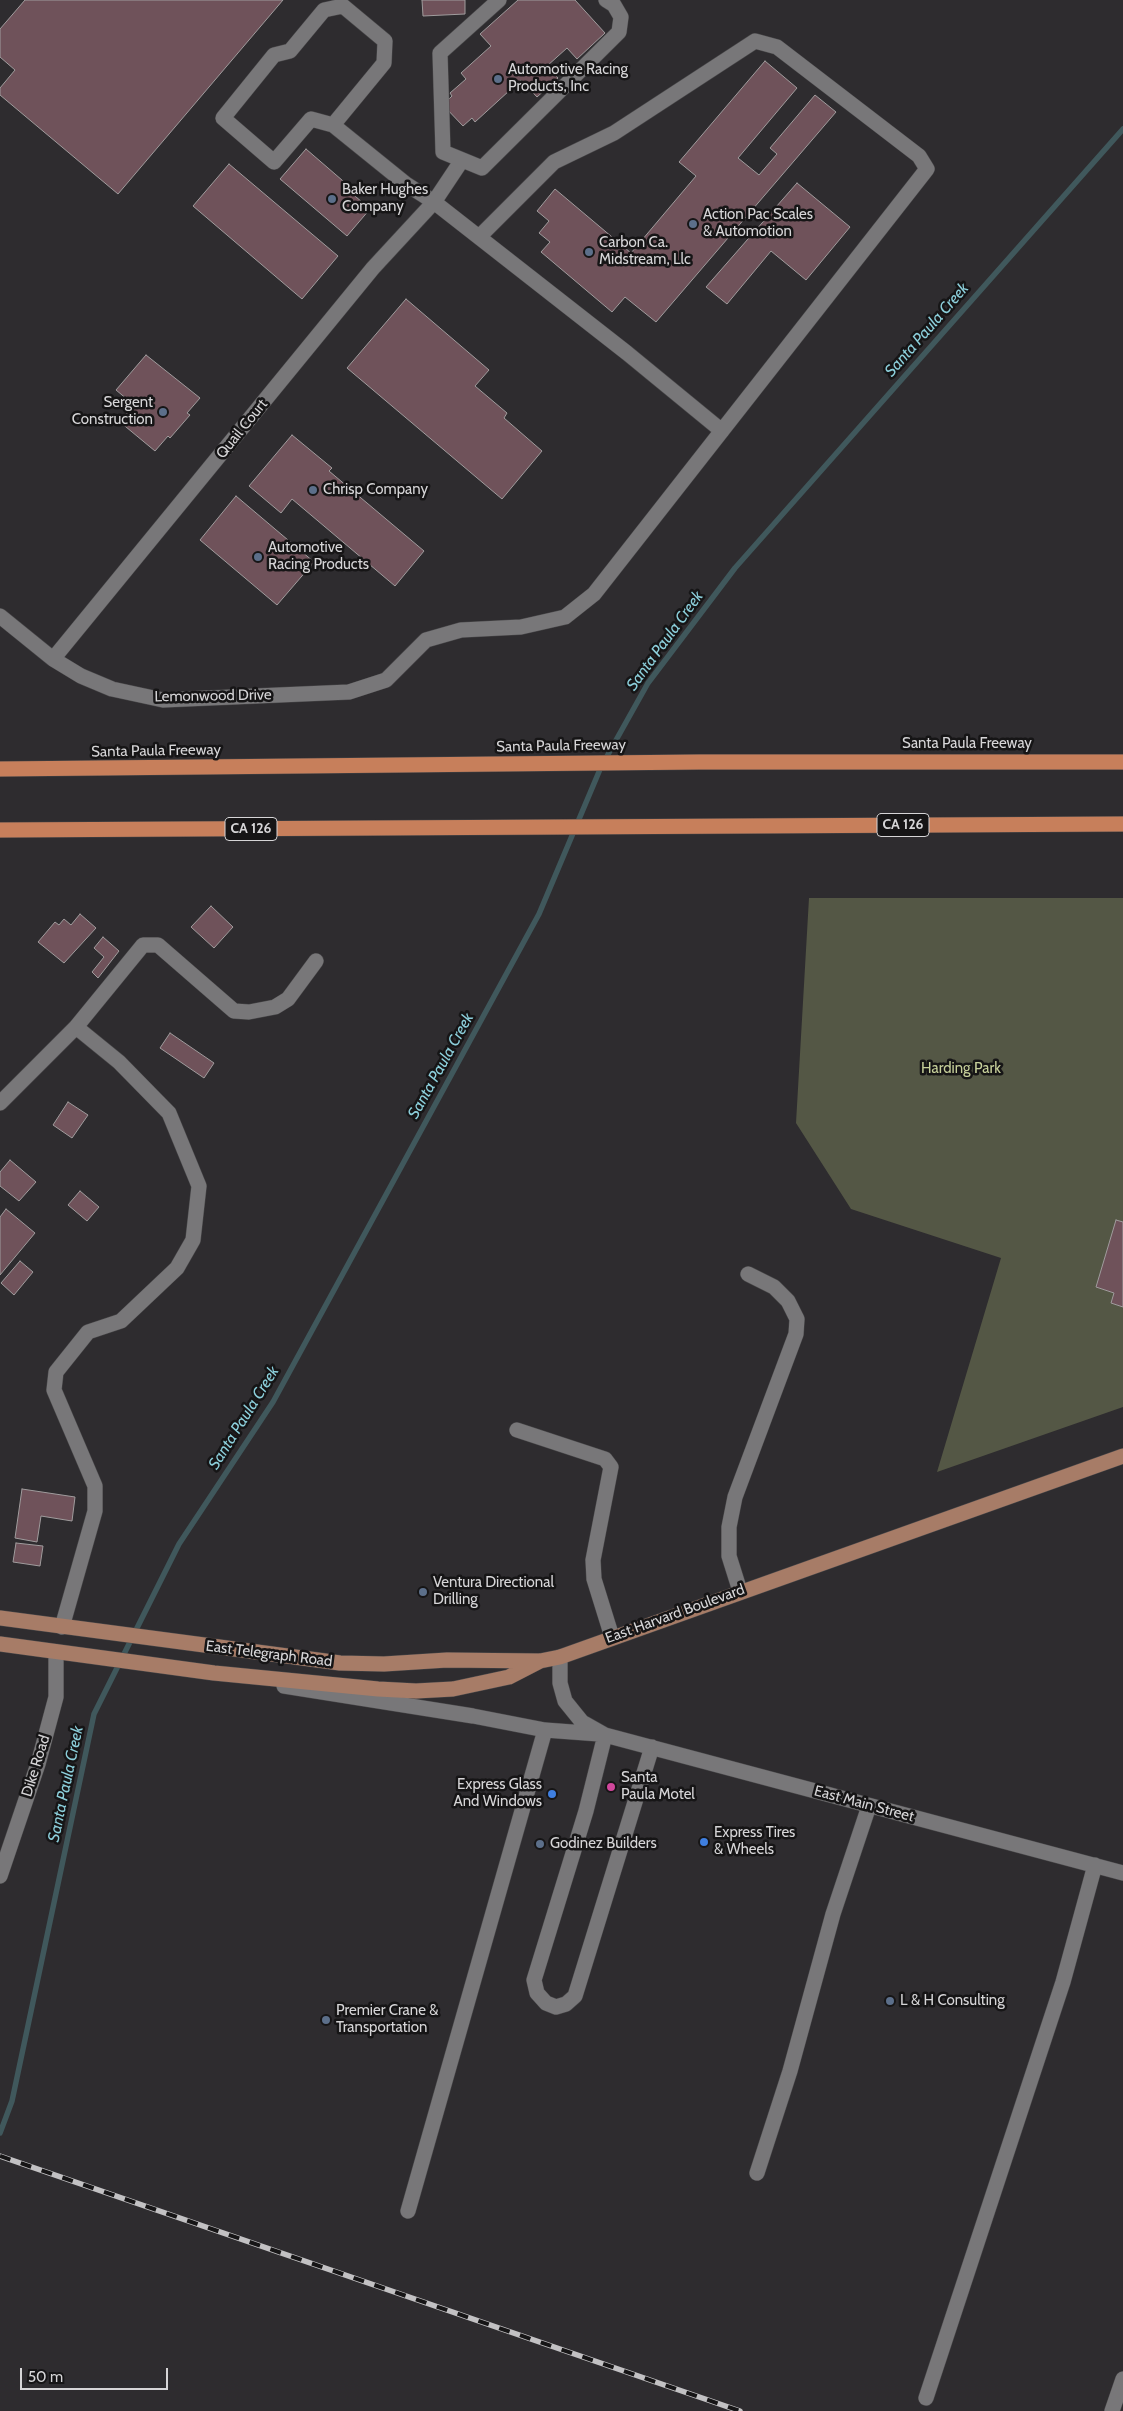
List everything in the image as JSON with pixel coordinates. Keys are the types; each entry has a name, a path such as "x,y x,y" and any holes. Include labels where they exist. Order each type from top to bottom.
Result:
{"highway":[{"name":"Santa Paula Freeway","path":"0,769 699,762 1123,762"},
{"name":"CA 126","path":"0,830 1123,824"}],"main road":[{"name":"East Harvard Boulevard","path":"214,1673 378,1690 425,1691 453,1689 509,1677 540,1661 560,1656 1123,1456"},
{"name":"East Telegraph Road","path":"0,1618 340,1663 384,1664 447,1660 540,1661"},
{"name":"East Telegraph Road","path":"0,1644 214,1673"}],"street":[{"path":"499,0 440,53 443,152 482,168 620,32 621,17 614,5 606,0"},
{"path":"333,125 384,63 385,41 344,6 324,10 290,51 274,56 223,118 274,162 311,119 333,125 406,184 434,202 627,353 722,431 927,169 919,156 777,47 755,41 614,132 554,162 479,237"},
{"name":"Quail Court","path":"53,659 373,268 434,202 462,160"},
{"name":"Lemonwood Drive","path":"0,616 53,659 81,676 112,689 163,700 349,692 386,680 426,640 461,630 522,627 565,616 594,594 722,431"},
{"path":"0,1102 76,1027 143,946 158,945 176,958 234,1011 249,1012 275,1007 288,999 316,961"},
{"path":"62,1627 95,1511 96,1486 54,1390 56,1372 88,1332 121,1321 177,1268 193,1240 199,1186 169,1113 119,1062 76,1027"},
{"path":"740,1591 729,1556 729,1527 735,1497 796,1334 797,1319 788,1301 774,1288 748,1274"},
{"path":"517,1430 606,1459 611,1467 593,1560 594,1579 612,1637"},
{"name":"Dike Road","path":"0,1876 38,1764 56,1697 56,1652"},
{"name":"East Main Street","path":"560,1656 560,1683 565,1701 582,1722 605,1735"},
{"name":"East Telegraph Road","path":"214,1673 378,1703 473,1716"},
{"name":"East Main Street","path":"473,1716 545,1730 605,1735 1123,1872"},
{"path":"408,2211 545,1730"},
{"path":"605,1735 586,1811 534,1980 537,1994 546,2003 556,2007 566,2004 576,1996 652,1747"},
{"path":"757,2173 790,2071 832,1914 869,1806"},
{"path":"926,2398 1063,1982 1095,1865"},
{"path":"1112,2411 1123,2379"}],"green space":[{"name":"Harding Park","path":"809,898 1123,898 1123,1407 937,1472 1001,1258 851,1209 796,1123"}],"building":[{"path":"25,0 283,0 118,194 0,95 0,88 15,70 0,57 0,29"},
{"path":"422,0 465,0 465,14 423,16"},
{"path":"518,0 575,0 605,33 577,59 567,48 547,66 558,78 537,97 521,80 475,122 472,118 463,126 443,105 452,96 450,93 466,79 461,73 491,46 480,34"},
{"path":"765,61 797,88 738,158 759,175 777,154 770,148 815,95 836,112 656,322 625,297 612,312 541,252 550,242 539,233 549,221 537,211 555,189 631,253 696,176 679,162"},
{"path":"306,149 357,193 355,196 370,209 347,236 280,179"},
{"path":"229,164 338,256 302,299 193,206"},
{"path":"797,183 850,227 806,280 771,251 727,304 706,287"},
{"path":"406,299 489,370 475,386 507,413 504,418 542,451 502,499 347,368"},
{"path":"146,355 200,398 187,413 190,415 170,438 168,436 155,451 120,422 134,405 116,390"},
{"path":"292,435 332,468 329,471 424,551 395,586 292,499 281,513 249,486"},
{"path":"236,496 314,562 277,605 200,540"},
{"path":"211,906 233,927 214,948 191,927"},
{"path":"80,914 96,928 64,963 38,942 55,922 59,925 64,919 71,925"},
{"path":"103,937 119,951 98,978 92,972 104,957 94,948"},
{"path":"170,1033 214,1063 204,1078 160,1048"},
{"path":"68,1102 88,1115 72,1138 53,1125"},
{"path":"10,1160 36,1182 19,1201 0,1186 0,1172"},
{"path":"80,1191 99,1207 87,1221 68,1205"},
{"path":"6,1209 35,1233 0,1275 0,1217"},
{"path":"1116,1220 1123,1222 1123,1307 1111,1303 1114,1293 1096,1287"},
{"path":"20,1261 33,1272 14,1295 1,1283"},
{"path":"22,1489 75,1497 72,1521 41,1516 37,1542 15,1538"},
{"path":"16,1543 43,1546 40,1566 13,1562"}],"waterway":[{"name":"Santa Paula Creek","path":"0,2133 12,2101 94,1714 179,1544 273,1402 539,914 601,767 648,683 735,568 1123,129"}],"railway":[{"path":"0,2156 740,2411"}],"place":[{"name":"Automotive Racing Products, Inc","path":"498,79"},
{"name":"Baker Hughes Company","path":"332,199"},
{"name":"Action Pac Scales & Automotion","path":"693,224"},
{"name":"Carbon Ca. Midstream, Llc","path":"589,252"},
{"name":"Sergent Construction","path":"163,412"},
{"name":"Chrisp Company","path":"313,490"},
{"name":"Automotive Racing Products","path":"258,557"},
{"name":"Ventura Directional Drilling","path":"423,1592"},
{"name":"Santa Paula Motel","path":"611,1787"},
{"name":"Express Glass And Windows","path":"552,1794"},
{"name":"Express Tires & Wheels","path":"704,1842"},
{"name":"Godinez Builders","path":"540,1844"},
{"name":"L & H Consulting","path":"890,2001"},
{"name":"Premier Crane & Transportation","path":"326,2020"}]}
